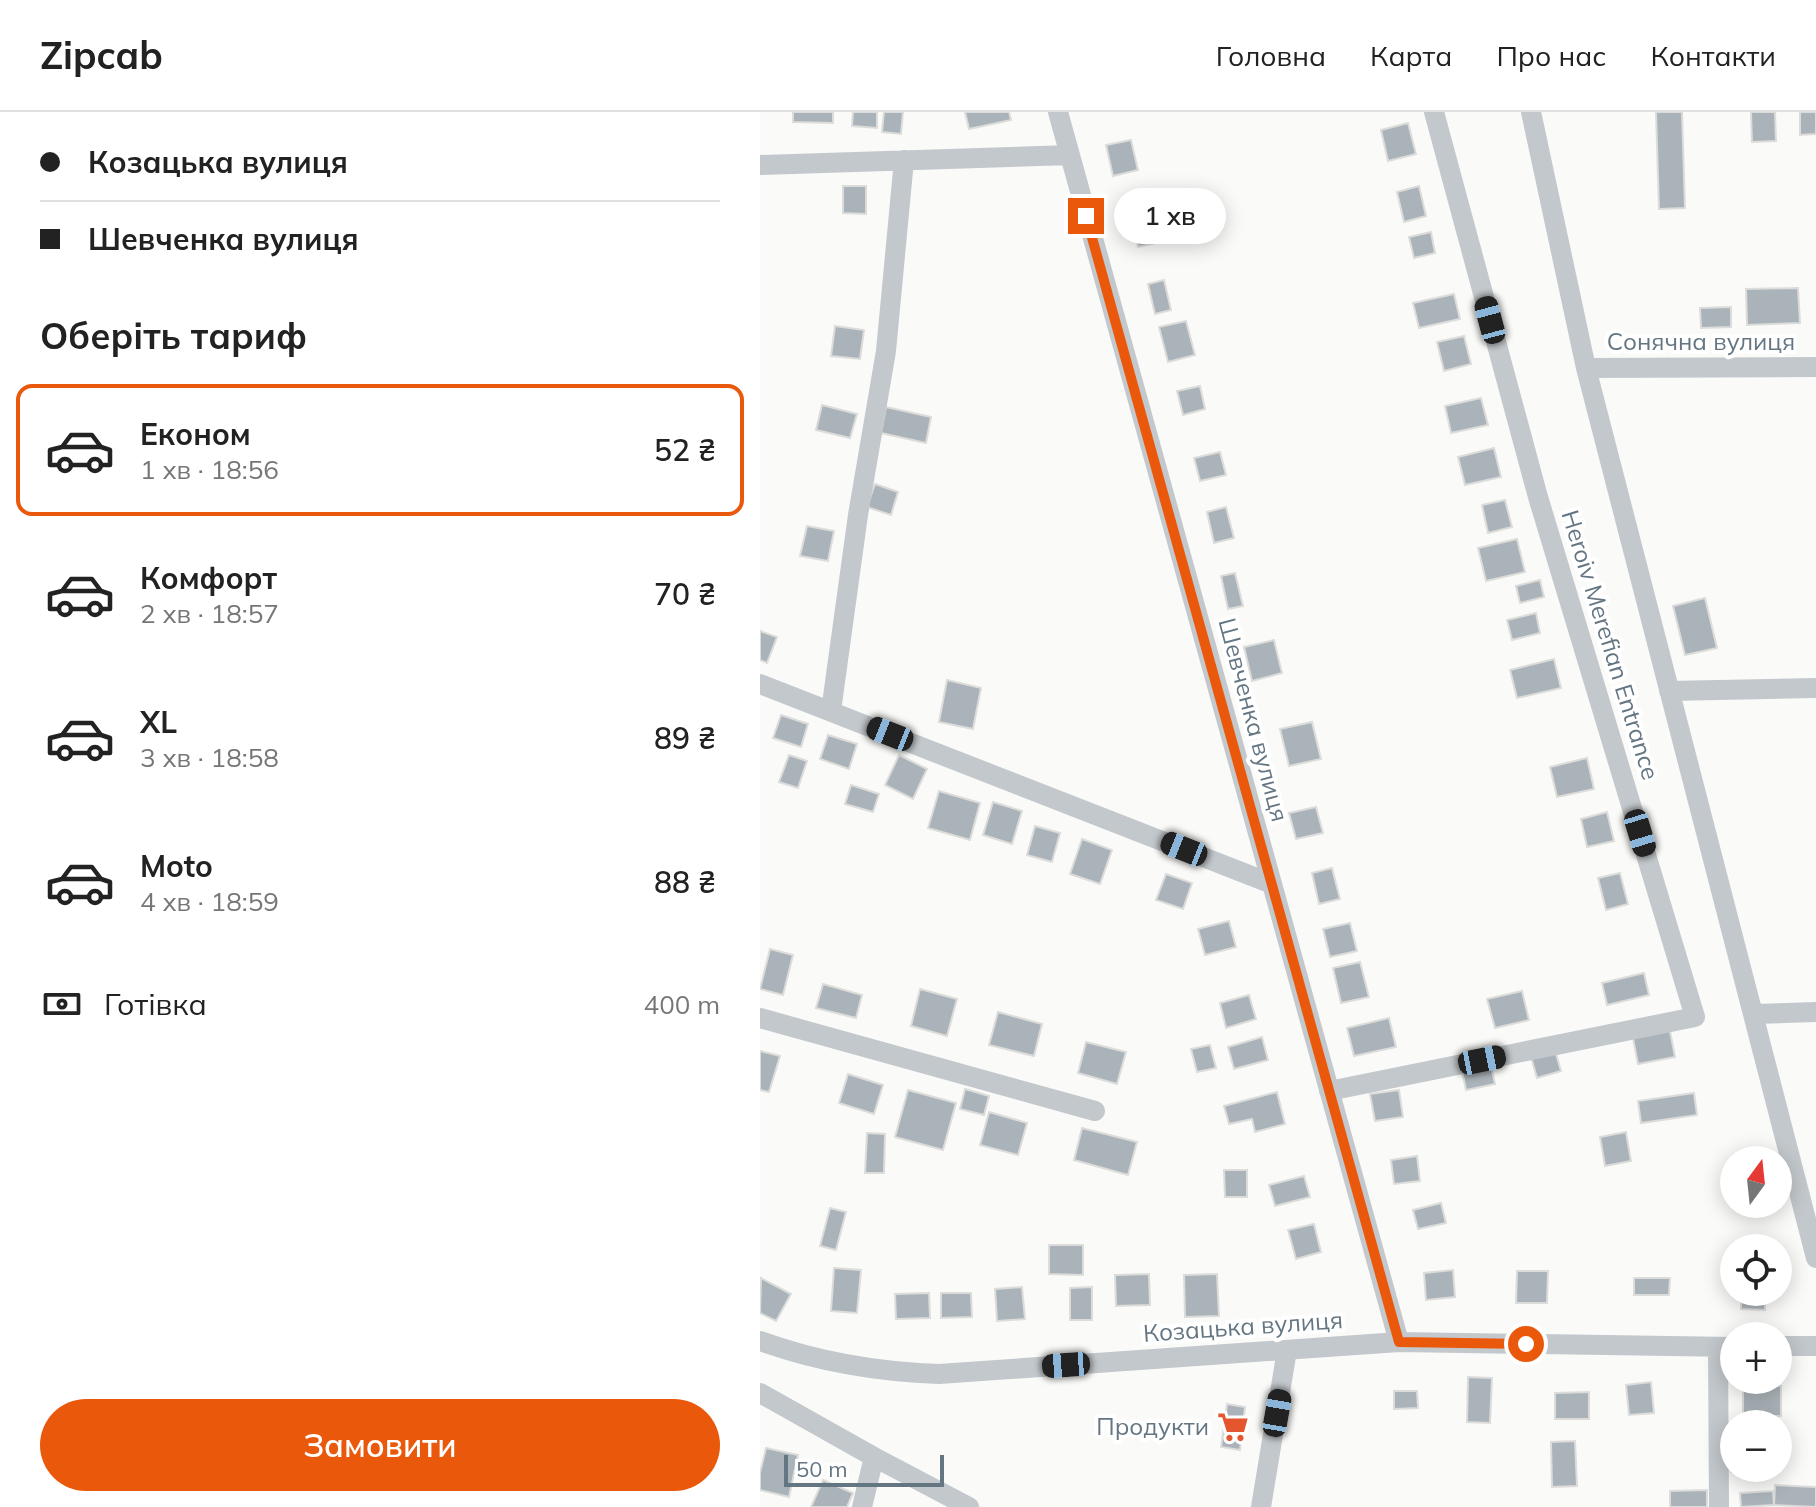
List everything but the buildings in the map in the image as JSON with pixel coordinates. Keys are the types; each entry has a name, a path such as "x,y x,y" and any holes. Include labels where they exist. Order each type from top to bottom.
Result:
{"street":[{"name":"Шевченка вулиця","path":"1058,112 1399,1342"},
{"name":"Heroiv Merefian Entrance","path":"1329,1091 1695,1017 1538,497 1434,112"},
{"path":"1531,112 1586,368 1816,1258"},
{"path":"760,165 1070,155"},
{"path":"831,711 858,515 886,351 904,160"},
{"name":"Сонячна вулиця","path":"1586,368 1816,367"},
{"path":"760,684 1272,884"},
{"path":"1669,691 1816,688"},
{"path":"1753,1014 1816,1012"},
{"path":"760,1018 1095,1111"},
{"name":"Козацька вулиця","path":"760,1341 838,1363 884,1372 939,1374 1399,1342 1720,1347"},
{"path":"1792,1346 1816,1346"},
{"path":"1261,1507 1287,1350"},
{"path":"760,1393 969,1507"},
{"path":"1719,1507 1724,1394"},
{"path":"862,1507 874,1457"}],"place":[{"name":"Продукти","path":"1233,1427"}],"route":[{"path":"1086,216 1399,1342 1526,1344"}]}
